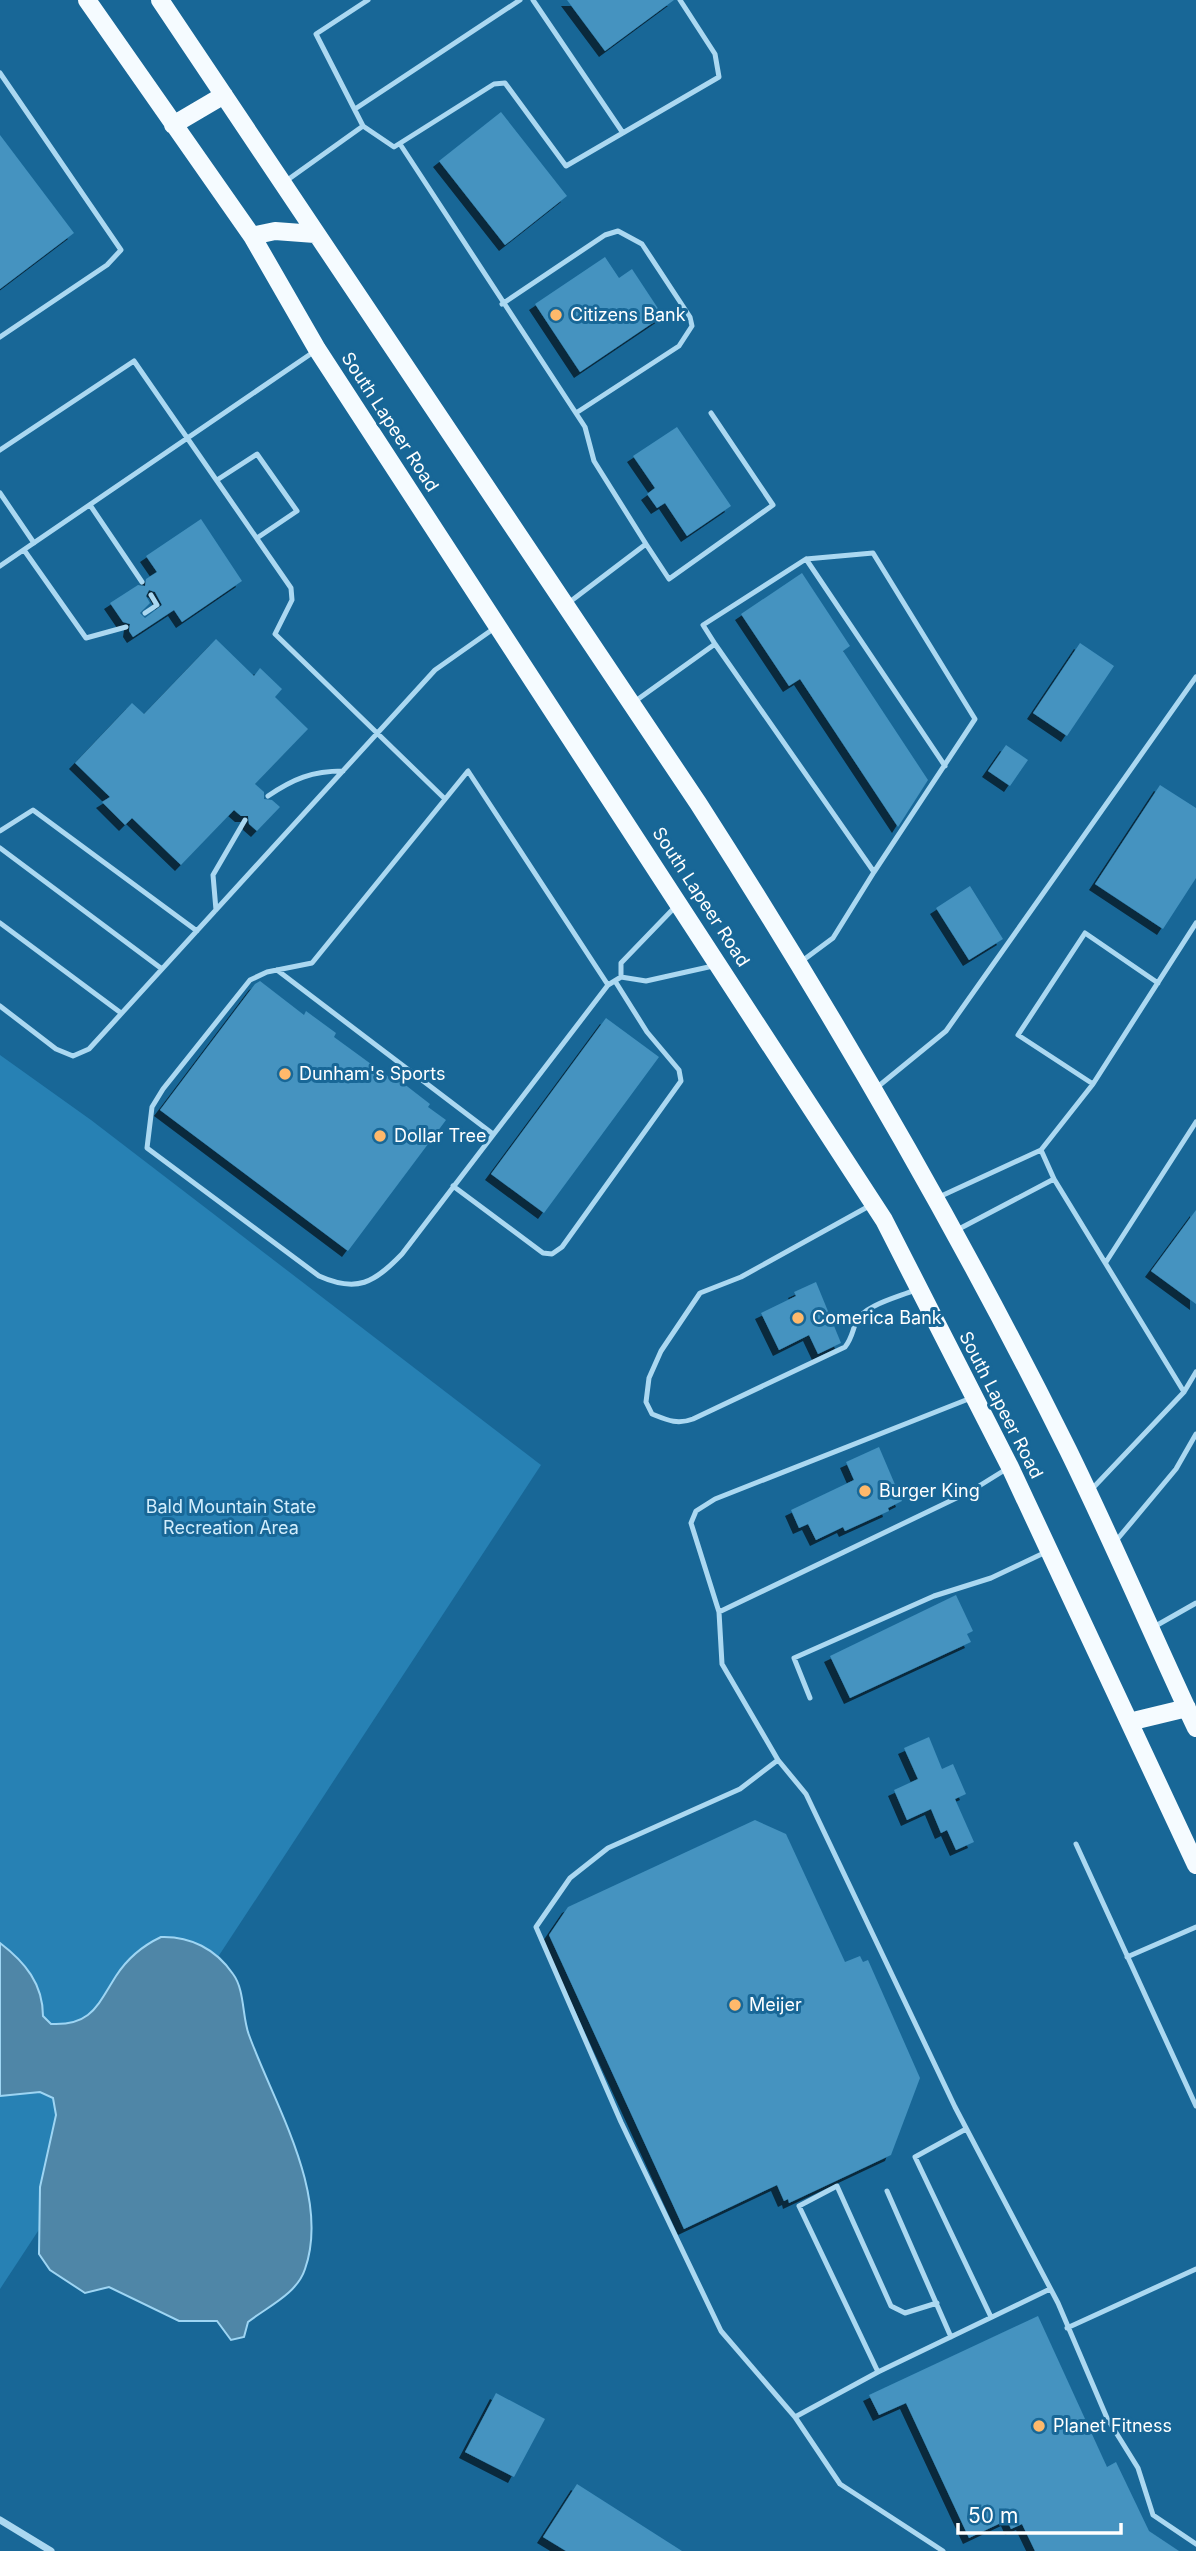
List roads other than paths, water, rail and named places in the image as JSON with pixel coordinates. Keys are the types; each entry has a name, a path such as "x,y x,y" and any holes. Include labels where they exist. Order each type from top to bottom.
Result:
{"main road":[{"name":"South Lapeer Road","path":"87,0 252,236 317,349 873,1204 1010,1467 1196,1865"},
{"path":"160,0 698,803 799,963 953,1232 1088,1493 1153,1628 1196,1728"},
{"path":"173,125 224,95"},
{"path":"252,236 275,231 315,234"},
{"path":"1129,1722 1187,1708"}],"street":[{"path":"0,2520 51,2551"}],"lane":[{"path":"368,0 316,34 363,126 394,147 494,84 505,83 566,166 719,77 715,54 680,0"},
{"path":"355,109 520,0"},
{"path":"533,0 624,133"},
{"path":"0,73 121,250 107,265 0,337"},
{"path":"284,183 363,126"},
{"path":"400,144 502,304 585,427 594,461 669,579 773,505 711,413"},
{"path":"502,304 605,235 618,232 632,237 649,255 690,317 692,326 679,346 576,413"},
{"path":"0,566 317,349"},
{"path":"0,450 134,360 291,587 292,600 275,634 445,799"},
{"path":"217,480 257,454 297,511 257,538"},
{"path":"0,493 34,543"},
{"path":"90,505 142,582"},
{"path":"564,606 646,544"},
{"path":"24,550 86,638 126,627"},
{"path":"799,963 833,938 975,719 873,553 806,559 703,625 874,872"},
{"path":"806,559 945,766"},
{"path":"145,613 158,604 150,595"},
{"path":"0,1006 56,1049 73,1056 89,1049 435,670 499,626"},
{"path":"631,704 715,644"},
{"path":"873,1091 946,1031 1196,677"},
{"path":"268,796 295,778 318,771 343,771"},
{"path":"608,985 468,771 312,963 277,970 250,980 163,1089 152,1107 146,1148 319,1276 340,1285 366,1284 386,1271 608,985 618,979 646,981 720,965"},
{"path":"0,831 33,810 197,931"},
{"path":"216,910 213,876 245,820"},
{"path":"0,848 162,969"},
{"path":"453,1186 543,1253 552,1254 562,1247 681,1081 679,1070 647,1032 618,979 621,963 679,902"},
{"path":"0,923 121,1013"},
{"path":"934,1199 1041,1150 1093,1084 1196,923"},
{"path":"1093,1084 1018,1035 1085,933 1158,983"},
{"path":"277,970 493,1135"},
{"path":"1106,1262 1196,1122"},
{"path":"1041,1150 1054,1179 1184,1392"},
{"path":"953,1232 1054,1179"},
{"path":"873,1204 741,1277 700,1293 661,1351 649,1378 646,1402 652,1414 682,1423 816,1362 845,1347 852,1339 856,1322 865,1312 919,1289"},
{"path":"1088,1493 1184,1392 1196,1372"},
{"path":"974,1397 715,1499 696,1511 691,1523 719,1612 722,1664 778,1760 806,1794 966,2129 1050,2289 1107,2418 1138,2468 1153,2515 1196,2544"},
{"path":"1113,1545 1176,1469 1196,1434"},
{"path":"719,1612 971,1490 1010,1467"},
{"path":"810,1698 794,1658 934,1596 991,1578 1049,1551"},
{"path":"1153,1628 1196,1603"},
{"path":"778,1760 740,1789 608,1848 570,1878 536,1927 621,2122 721,2331 795,2417 841,2484 943,2551"},
{"path":"1076,1844 1196,2106"},
{"path":"1127,1957 1196,1927"},
{"path":"966,2129 915,2157 992,2317"},
{"path":"878,2372 799,2206 837,2186 891,2306 905,2313 937,2303"},
{"path":"887,2191 951,2337"},
{"path":"1066,2328 1196,2269"},
{"path":"795,2417 878,2372 1050,2289"}],"place":[{"name":"Citizens Bank","path":"556,315"},
{"name":"Dunham's Sports","path":"285,1074"},
{"name":"Dollar Tree","path":"380,1136"},
{"name":"Comerica Bank","path":"798,1318"},
{"name":"Burger King","path":"865,1491"},
{"name":"Meijer","path":"735,2005"},
{"name":"Planet Fitness","path":"1039,2426"}],"park label":[{"name":"Bald Mountain State Recreation Area","path":"231,1517"}]}
